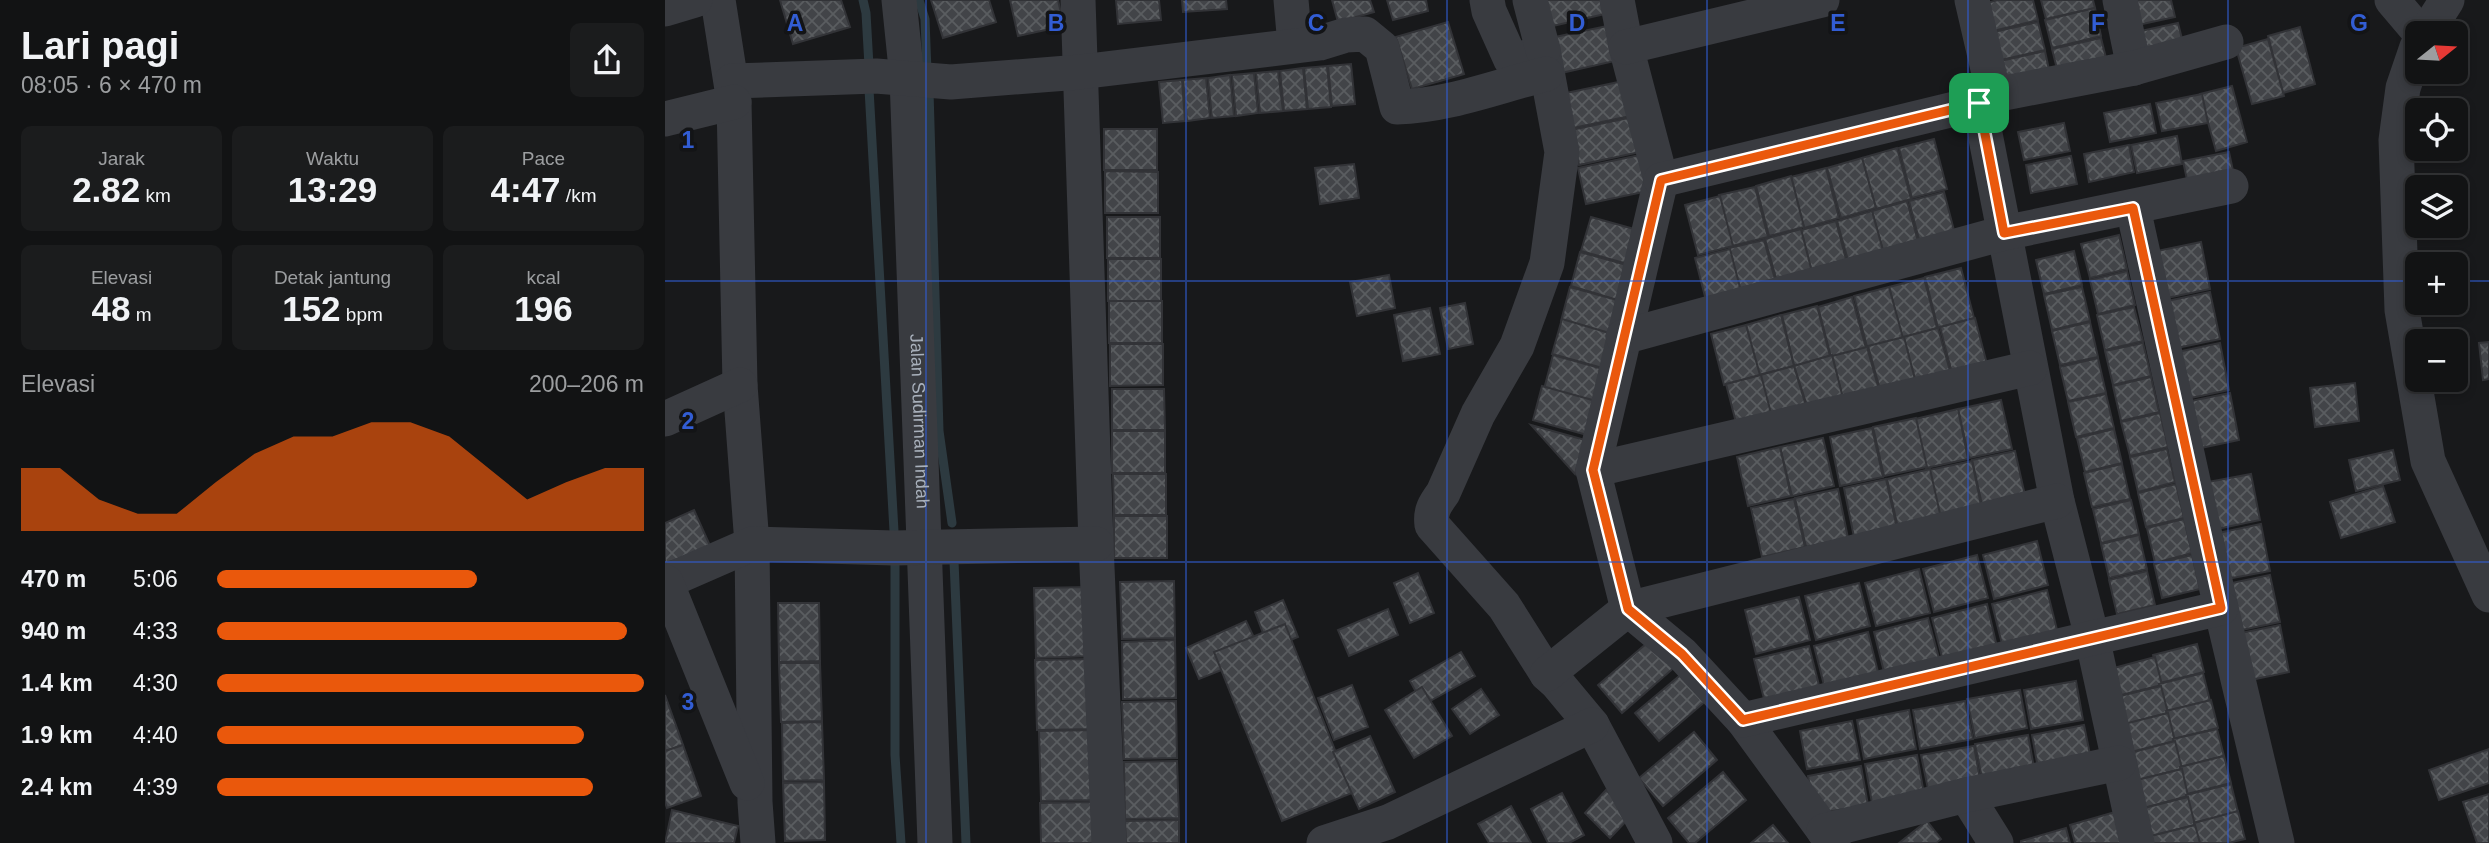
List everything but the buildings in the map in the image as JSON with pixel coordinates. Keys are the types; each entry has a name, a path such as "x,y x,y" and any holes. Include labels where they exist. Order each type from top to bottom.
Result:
{"street":[{"path":"665,9 695,0"},
{"path":"718,0 733,92 740,385 751,544 758,843"},
{"name":"Jalan Sudirman Indah","path":"899,0 907,78 935,843"},
{"path":"1078,0 1109,843"},
{"path":"1291,0 1295,46"},
{"path":"1487,0 1489,11 1511,60 1545,62"},
{"path":"1530,0 1562,152 1547,263 1517,346 1478,414 1443,494 1435,504 1431,514 1432,524 1504,606 1547,674 1592,725 1655,843"},
{"path":"1617,0 1626,47 1661,180 1593,470 1628,609 1682,654 1743,720 1828,837 1966,796 2119,763"},
{"path":"1626,47 1822,0"},
{"path":"1972,0 2004,233 2030,368 2057,501 2092,637 2137,843"},
{"path":"2120,0 2134,68"},
{"path":"2392,0 2410,21"},
{"path":"2434,21 2447,0"},
{"path":"665,119 733,92 876,76 951,82 1080,72 1320,44 1346,35 1365,34 1382,48 1397,107 1446,100 1545,62"},
{"path":"1661,180 1987,99 2134,68 2226,42"},
{"path":"2405,82 2396,139 2402,310 2428,461 2489,595"},
{"path":"1623,337 2004,233 2231,186"},
{"path":"2133,208 2221,608 2277,843"},
{"path":"1593,470 2030,368"},
{"path":"665,419 740,385"},
{"path":"1547,674 1628,609 2057,501"},
{"path":"755,802 666,582 751,544 894,548 1096,544"},
{"path":"1743,720 2221,608"},
{"path":"1324,843 1393,833 1592,725"},
{"path":"1966,796 1996,843"}],"waterway":[{"path":"863,0 869,66"},
{"path":"919,0 925,19 927,72"},
{"path":"869,89 894,531"},
{"path":"929,91 939,431 952,523"},
{"path":"895,558 895,755 901,843"},
{"path":"954,561 966,843"}],"route":[{"path":"1979,103 2004,233 2133,208 2221,608 1743,720 1682,654 1628,609 1593,470 1661,180 1979,103"}]}
